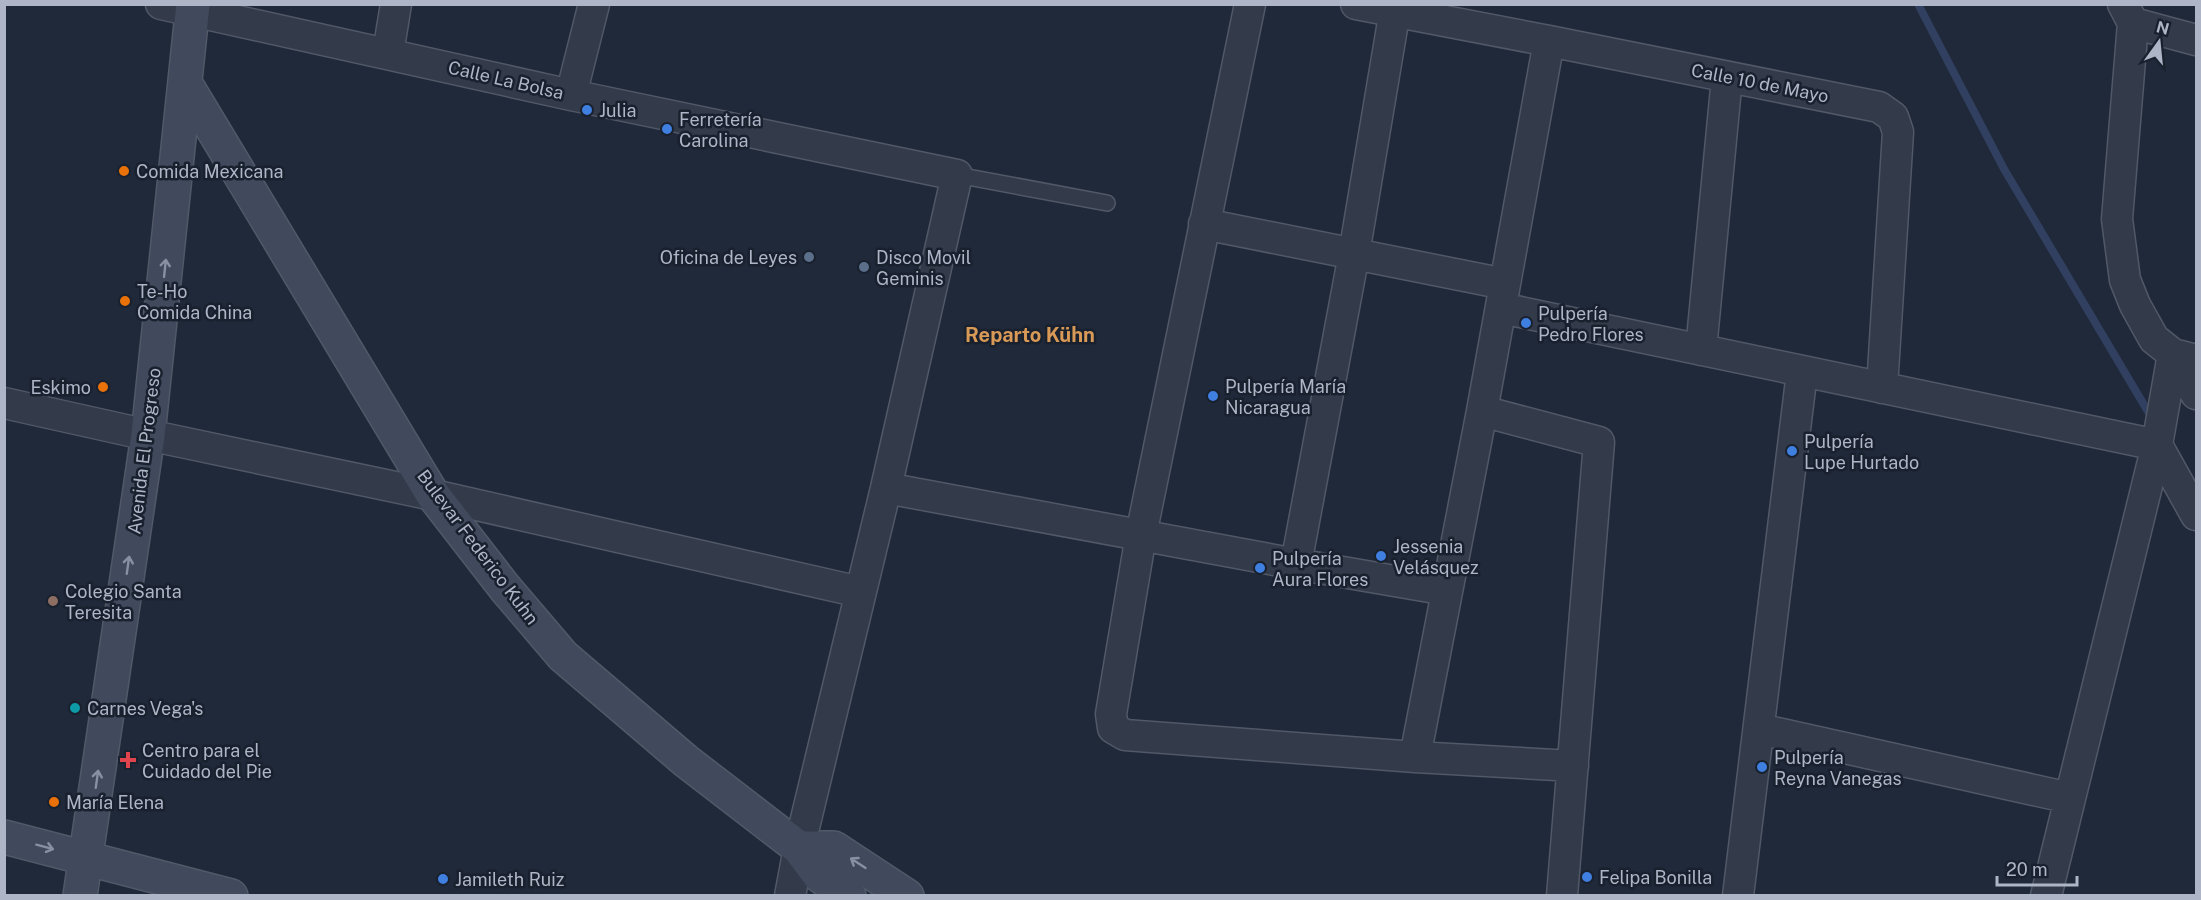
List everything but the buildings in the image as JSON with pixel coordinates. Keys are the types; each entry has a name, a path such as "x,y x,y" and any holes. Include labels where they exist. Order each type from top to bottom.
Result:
{"street":[{"path":"388,53 396,4"},
{"path":"571,95 594,4"},
{"path":"1250,4 1141,535 1111,714 1113,728 1125,735 1415,757 1573,766"},
{"name":"Calle 10 de Mayo","path":"1356,4 1395,8 1879,107 1893,117 1898,132 1882,388"},
{"name":"Calle La Bolsa","path":"176,6 571,95 957,175"},
{"name":"Avenida El Progreso","path":"80,896 148,435 185,83 176,6"},
{"path":"1296,564 1354,254 1395,8"},
{"path":"2196,40 2128,14 2117,219 2126,280 2135,305 2154,339 2185,357 2196,394"},
{"path":"1415,757 1482,411 1549,40"},
{"path":"1701,350 1727,77"},
{"name":"Bulevar Federico Kuhn","path":"185,83 433,495 505,588 564,656 686,760 799,848 820,876 849,896"},
{"path":"790,896 799,848 886,488 957,175"},
{"path":"1204,225 1354,254 1701,350 1882,388 2158,441"},
{"path":"2046,896 2158,441 2168,385 2185,357"},
{"path":"1738,896 1802,372"},
{"path":"4,403 433,495 860,591"},
{"path":"1482,411 1599,442 1562,896"},
{"path":"2158,441 2196,515"},
{"path":"886,488 1447,590"},
{"path":"1759,729 2070,798"},
{"path":"4,837 86,858 148,880 231,896"},
{"path":"799,848 834,848 907,896"}],"lane":[{"path":"957,175 1107,203"}],"waterway":[{"path":"1918,4 2004,169 2153,420"}],"place":[{"name":"Julia","path":"587,110"},
{"name":"Ferretería Carolina","path":"667,129"},
{"name":"Comida Mexicana","path":"124,171"},
{"name":"Oficina de Leyes","path":"809,257"},
{"name":"Disco Movil Geminis","path":"864,267"},
{"name":"Te-Ho Comida China","path":"125,301"},
{"name":"Pulpería Pedro Flores","path":"1526,323"},
{"name":"Eskimo","path":"103,387"},
{"name":"Pulpería María Nicaragua","path":"1213,396"},
{"name":"Pulpería Lupe Hurtado","path":"1792,451"},
{"name":"Jessenia Velásquez","path":"1381,556"},
{"name":"Pulpería Aura Flores","path":"1260,568"},
{"name":"Colegio Santa Teresita","path":"53,601"},
{"name":"Carnes Vega's","path":"75,708"},
{"name":"Centro para el Cuidado del Pie","path":"128,760"},
{"name":"Pulpería Reyna Vanegas","path":"1762,767"},
{"name":"María Elena","path":"54,802"},
{"name":"Felipa Bonilla","path":"1587,877"},
{"name":"Jamileth Ruiz","path":"443,879"}],"district":[{"name":"Reparto Kühn","path":"1030,335"}]}
